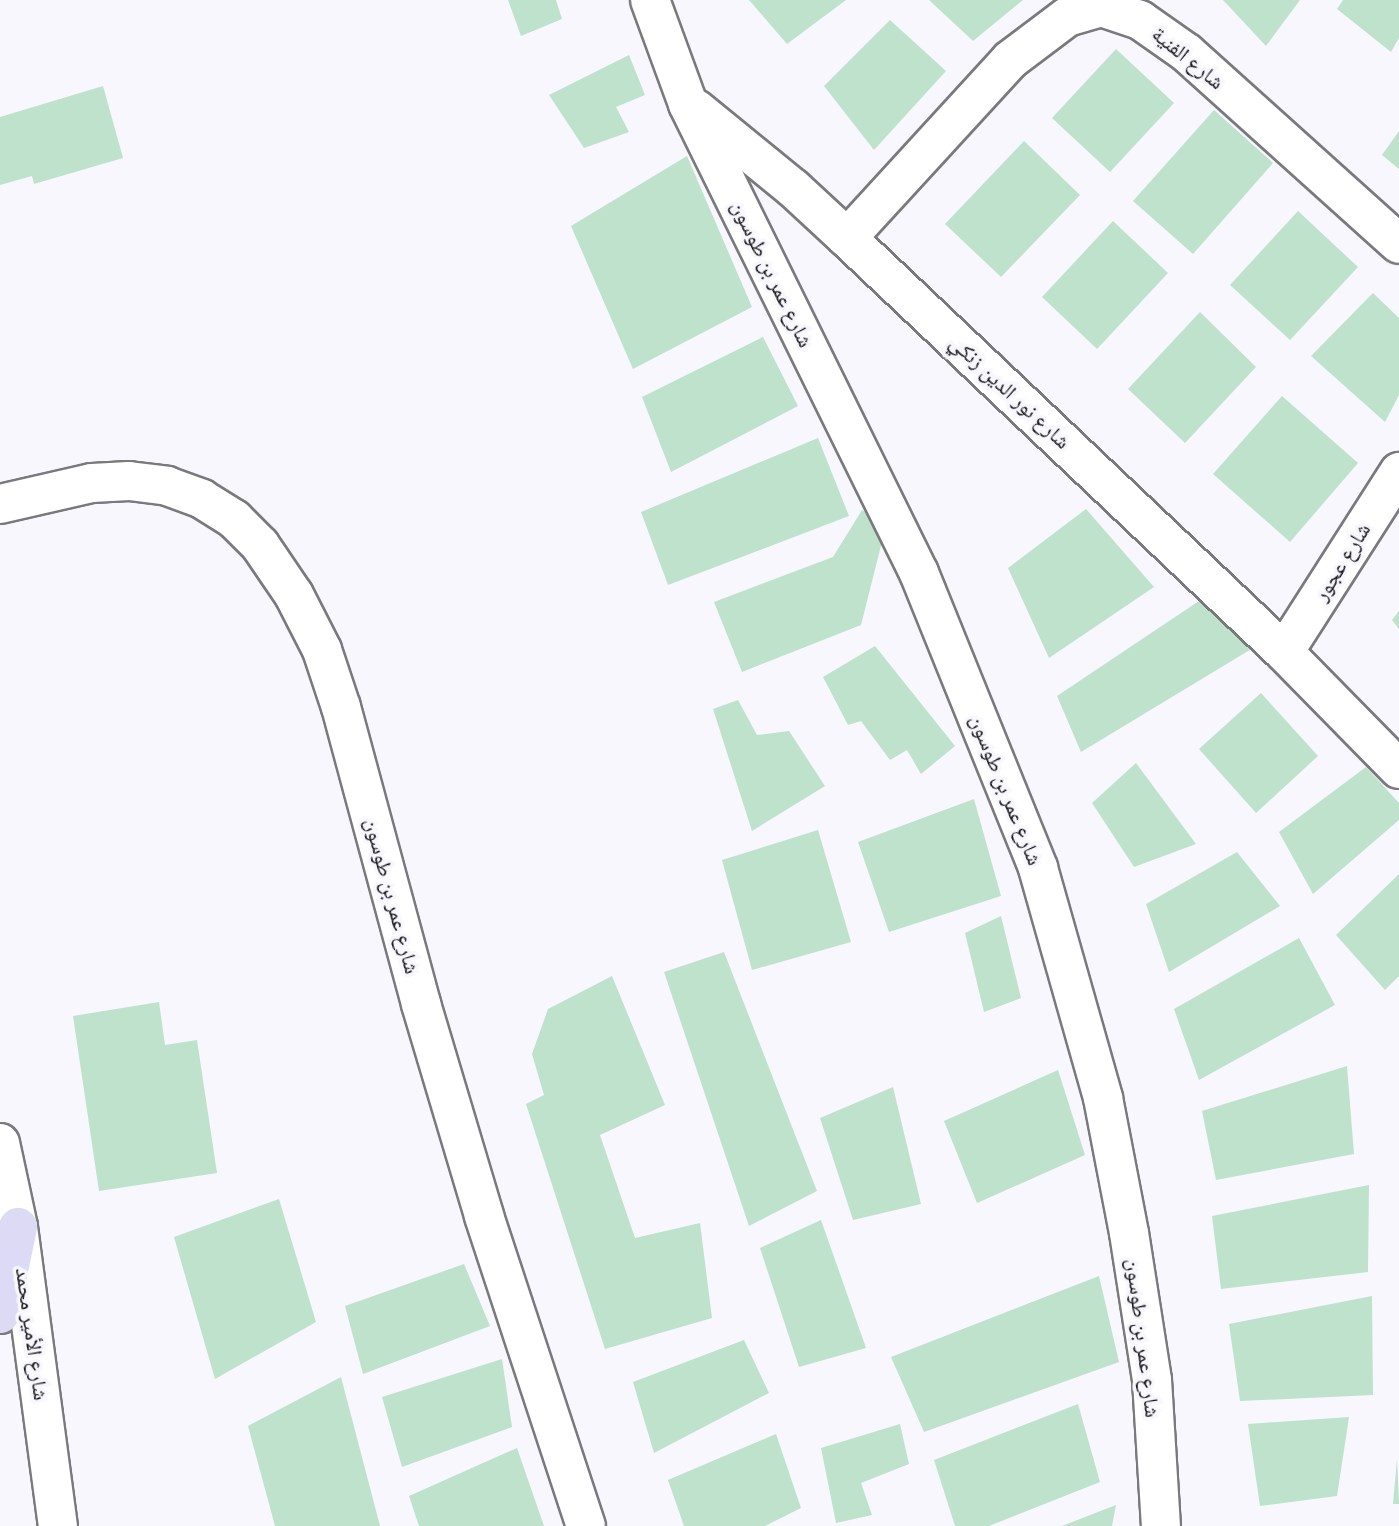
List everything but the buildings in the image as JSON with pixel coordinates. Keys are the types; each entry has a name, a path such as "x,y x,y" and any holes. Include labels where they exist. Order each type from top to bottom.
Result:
{"main road":[{"path":"0,1314 18,1227"}],"street":[{"path":"650,0 688,104"},
{"name":"شارع الفنية","path":"847,238 1010,60 1067,17 1101,7 1140,20 1187,53 1399,244"},
{"name":"شارع نور الدين زنكي","path":"688,104 793,188 847,238 1284,652 1399,769"},
{"name":"شارع عمر بن طوسون","path":"688,104 919,573 1038,868 1103,1098 1129,1233 1152,1380 1161,1526"},
{"name":"شارع عجور","path":"1284,652 1399,472"},
{"name":"شارع عمر بن طوسون","path":"0,504 92,483 130,481 167,486 202,499 234,519 260,545 294,595 322,650 341,707 421,1004 484,1216 586,1526"},
{"name":"شارع الأمير محمد","path":"0,1143 18,1227 58,1526"}]}
